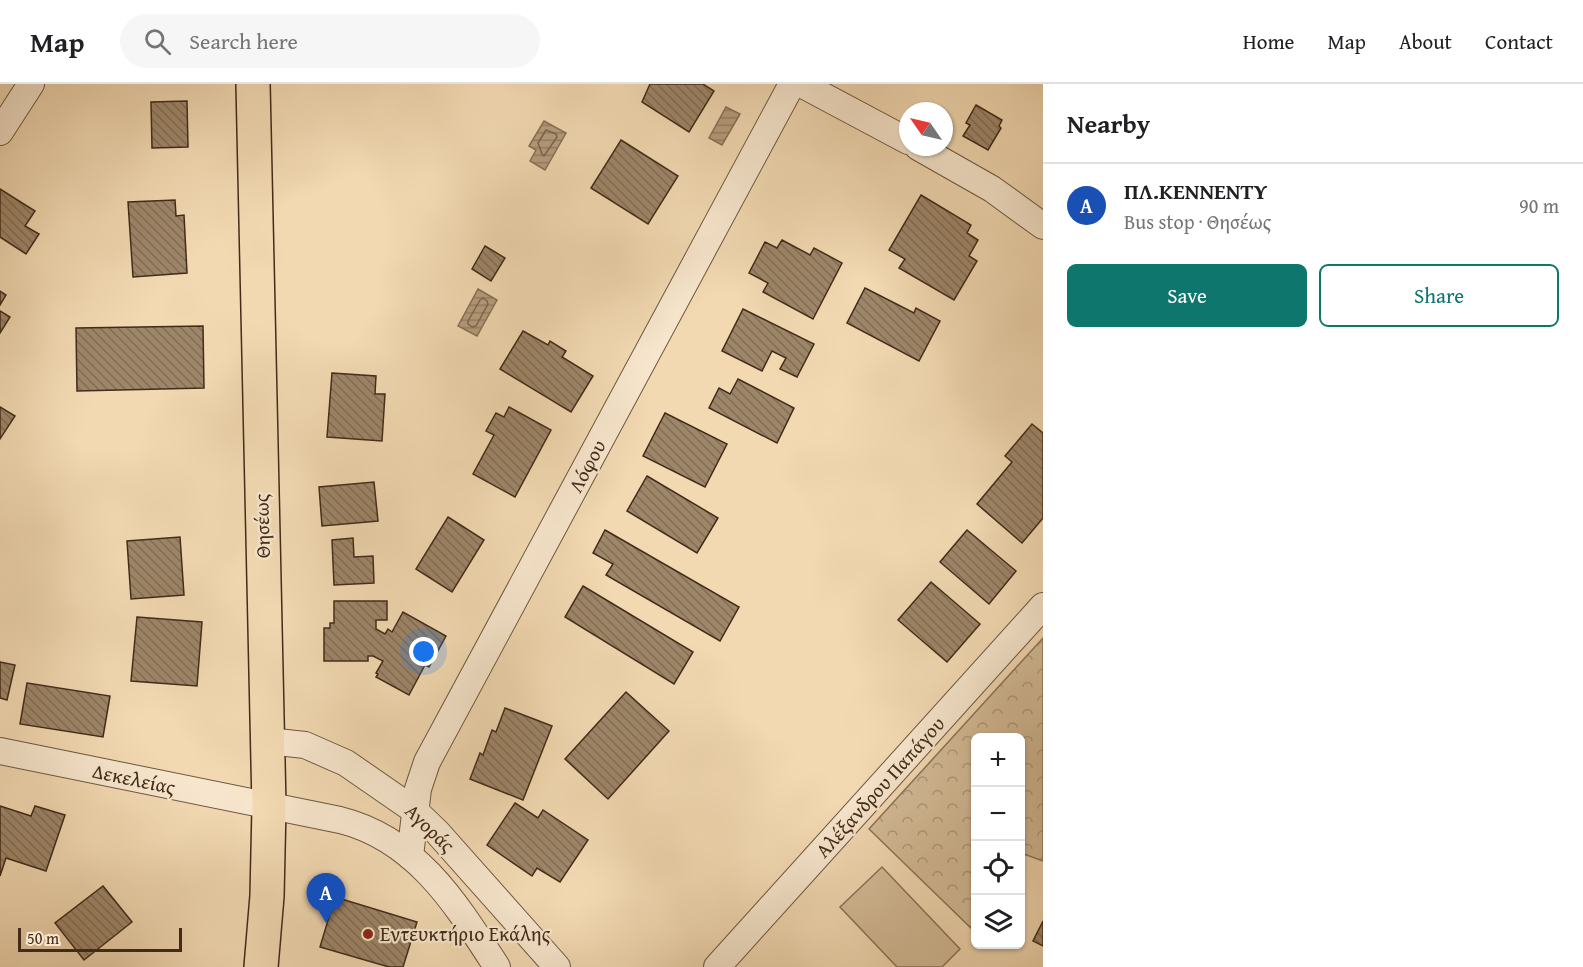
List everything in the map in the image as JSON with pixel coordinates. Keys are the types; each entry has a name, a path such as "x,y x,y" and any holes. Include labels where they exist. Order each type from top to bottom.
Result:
{"main road":[{"name":"Θησέως","path":"253,84 269,807 267,896 261,967"}],"street":[{"path":"0,132 31,84"},
{"name":"Λόφου","path":"410,856 414,810 427,762 792,84"},
{"path":"801,84 899,136"},
{"path":"934,156 992,189 1043,226"},
{"name":"Αλέξανδρου Παπάγου","path":"717,967 1043,606"},
{"name":"Αγοράς","path":"268,741 305,745 346,763 414,810 437,832 557,967"},
{"name":"Δεκελείας","path":"0,751 269,807"},
{"name":"Αγοράς","path":"269,807 357,824 383,837 410,856 455,902 497,967"}],"green space":[{"path":"1043,638 1043,861 1025,854 1025,733 971,733 971,928 869,829"},
{"path":"882,867 960,949 942,967 897,967 840,907"}],"water":[{"path":"726,107 740,114 722,145 709,138"},
{"path":"544,121 566,133 545,170 530,161 536,150 529,146"},
{"path":"478,289 497,300 477,336 458,326"}],"building":[{"path":"650,84 703,84 714,91 689,132 642,102"},
{"path":"187,101 188,147 152,148 151,102"},
{"path":"976,105 1002,120 999,126 1001,128 988,150 963,136 970,125 966,123"},
{"path":"621,140 678,176 648,224 591,188"},
{"path":"0,189 35,211 25,226 39,234 26,254 0,237"},
{"path":"921,195 971,225 967,233 978,240 969,256 977,261 954,300 899,268 905,259 889,250"},
{"path":"175,200 176,216 184,215 187,273 133,277 128,202"},
{"path":"782,240 810,255 814,248 842,263 813,319 763,292 768,283 749,273 765,242 777,248"},
{"path":"485,246 505,258 491,281 472,269"},
{"path":"865,288 914,313 916,308 940,321 919,361 847,323"},
{"path":"0,291 6,295 0,305"},
{"path":"743,309 814,344 797,377 780,369 786,358 772,351 762,371 722,351"},
{"path":"0,311 10,317 0,333"},
{"path":"203,326 204,388 77,391 76,328"},
{"path":"523,331 548,345 550,341 566,351 562,357 593,376 571,412 500,369"},
{"path":"332,373 376,376 375,394 385,394 382,441 327,437"},
{"path":"738,379 794,408 777,443 709,408 719,388 730,394"},
{"path":"0,407 15,416 0,439"},
{"path":"509,407 551,430 515,497 473,474 494,435 486,431 496,413 504,417"},
{"path":"665,413 727,444 705,487 643,456"},
{"path":"1032,424 1043,433 1043,518 1022,543 977,504 1012,462 1005,456"},
{"path":"647,476 718,518 697,553 627,511"},
{"path":"374,482 378,521 322,526 319,487"},
{"path":"448,517 484,540 452,592 416,569"},
{"path":"605,530 739,607 720,641 606,575 613,564 593,553"},
{"path":"967,530 1016,571 989,604 940,562"},
{"path":"180,537 184,595 131,599 127,541"},
{"path":"353,538 354,557 373,556 374,583 334,585 332,540"},
{"path":"931,582 980,624 947,662 898,620"},
{"path":"583,586 693,652 674,684 565,617"},
{"path":"334,601 387,601 387,620 376,620 376,629 385,634 388,629 392,632 403,612 446,636 429,667 425,665 409,695 376,677 383,661 373,656 368,656 368,661 324,661 324,628 330,628 330,623 334,623"},
{"path":"137,617 202,622 197,686 131,681"},
{"path":"0,662 15,665 7,700 0,698"},
{"path":"27,683 110,696 103,737 20,724"},
{"path":"626,692 669,731 608,799 565,759"},
{"path":"505,708 552,726 523,800 470,779 480,753 483,755 492,730 496,732"},
{"path":"515,803 538,818 543,810 588,840 560,882 537,868 532,876 487,845"},
{"path":"0,806 31,816 35,806 65,815 46,871 6,858 0,876"},
{"path":"103,886 132,922 84,960 55,923"},
{"name":"Εντευκτήριο Εκάλης","path":"335,897 417,922 403,967 389,967 320,947"},
{"path":"1043,921 1043,946 1033,941"}],"place":[{"name":"ΠΛ.ΚΕΝΝΕΝΤΥ","path":"326,923"},
{"name":"Εντευκτήριο Εκάλης","path":"368,934"}]}
